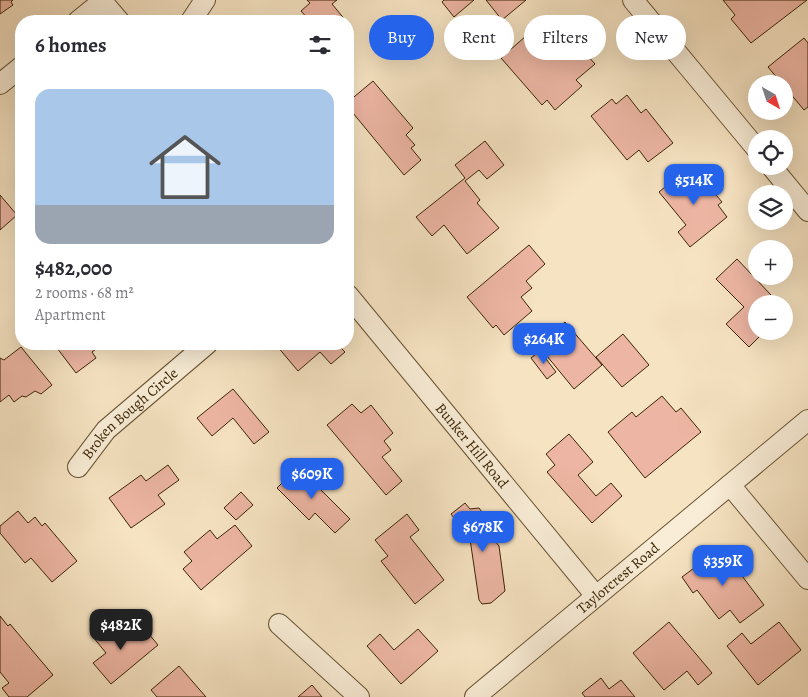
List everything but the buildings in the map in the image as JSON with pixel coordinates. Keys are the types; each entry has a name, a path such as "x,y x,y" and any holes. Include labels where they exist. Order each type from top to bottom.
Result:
{"street":[{"path":"195,15 205,0"},
{"path":"633,0 748,138"},
{"path":"85,15 102,1 114,15"},
{"path":"0,84 15,72"},
{"path":"778,175 808,211"},
{"name":"Bunker Hill Road","path":"354,302 596,596"},
{"name":"Broken Bough Circle","path":"78,467 106,430 200,350"},
{"name":"Taylorcrest Road","path":"475,697 808,420"},
{"path":"730,485 808,578"},
{"path":"279,624 359,697"}]}
